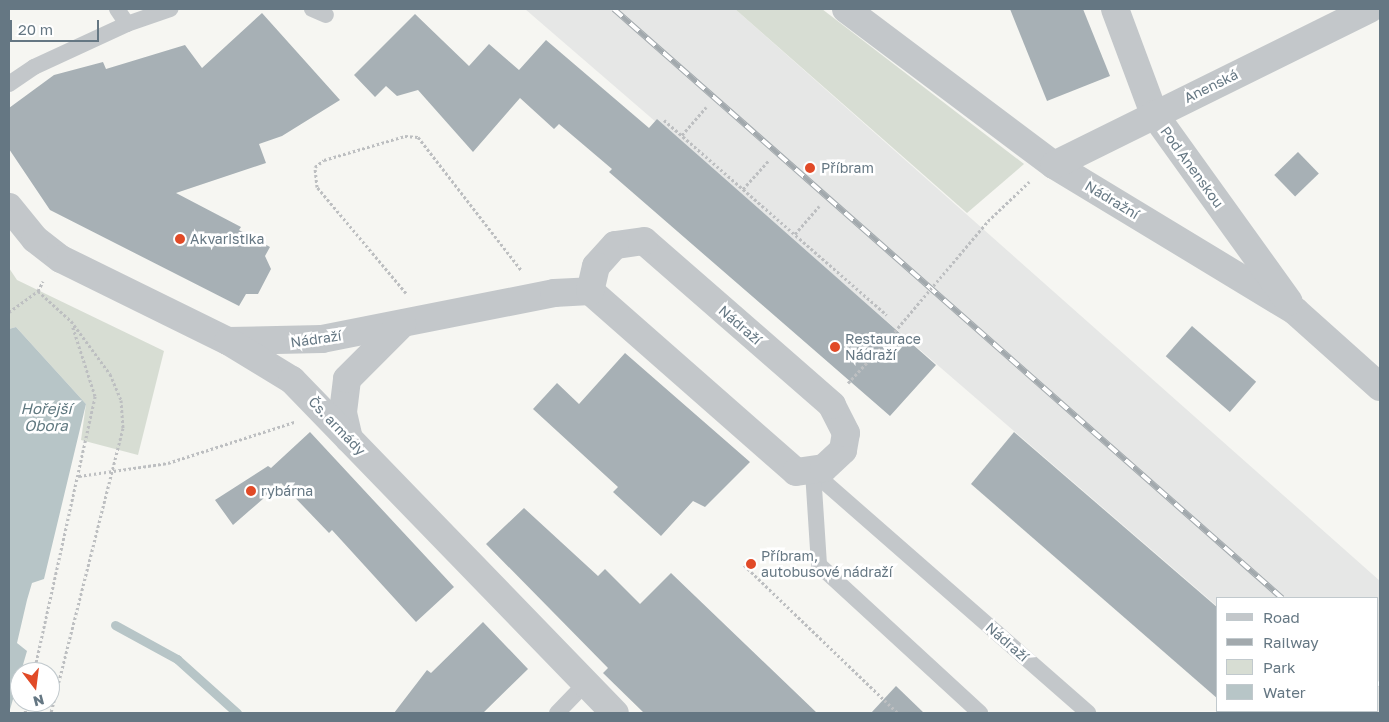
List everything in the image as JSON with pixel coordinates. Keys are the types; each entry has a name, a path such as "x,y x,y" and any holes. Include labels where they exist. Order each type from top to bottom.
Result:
{"street":[{"name":"Nádražní","path":"846,9 1054,165 1295,311 1380,387"},
{"name":"Pod Anenskou","path":"1115,9 1154,114 1295,311"},
{"name":"Anenská","path":"1054,165 1369,9"},
{"name":"Čs. armády","path":"9,207 35,239 61,259 228,341 292,380 616,713"},
{"name":"Nádraží","path":"228,341 296,343 408,313 554,293 590,291 796,472 813,472 836,461 843,450 846,433 840,415 644,241 615,245 596,266 590,291"},
{"path":"349,439 343,412 347,379 408,313"}],"lane":[{"path":"116,9 127,24"},
{"path":"9,84 34,67 127,24 170,9"},
{"path":"813,472 818,565 980,713"},
{"name":"Nádraží","path":"813,472 1088,713"},
{"path":"557,713 586,683"}],"path":[{"path":"682,135 706,107"},
{"path":"664,120 887,315"},
{"path":"408,313 318,187 315,167 324,160 404,136 418,137 527,277"},
{"path":"743,189 768,161"},
{"path":"855,376 988,221 1026,184"},
{"path":"795,234 818,206"},
{"path":"9,312 38,291 42,284"},
{"path":"38,291 71,321 110,374 121,400 123,428 113,474 51,713"},
{"path":"36,662 79,476 95,396 71,321"},
{"path":"79,476 113,474 168,463 277,430 301,418"},
{"path":"744,565 898,713"}],"shaded area":[{"path":"525,9 735,9 1380,581 1380,713 1358,712 1379,712 1379,597 1216,597 1216,605"}],"green space":[{"path":"735,9 822,9 1024,164 967,213"},
{"path":"9,268 17,280 164,351 138,455 81,440 86,404 16,327 9,329"}],"water":[{"name":"Hořejší Obora","path":"16,327 86,404 44,579 32,583 27,600 17,643 27,651 24,662 10,662 9,713 9,329"}],"building":[{"path":"1010,9 1083,9 1110,76 1047,101"},
{"path":"262,13 340,100 282,136 259,144 266,163 176,193 241,227 239,230 270,247 265,256 271,269 258,294 246,294 239,306 50,210 9,149 9,108 54,75 103,62 106,69 185,45 202,68"},
{"path":"415,14 469,66 489,44 519,70 546,40 649,128 657,119 936,365 890,416 609,172 612,169 559,124 554,129 520,98 473,152 418,90 397,96 386,86 375,97 354,75"},
{"path":"1298,152 1319,174 1295,197 1274,175"},
{"path":"1192,326 1256,382 1230,412 1166,356"},
{"path":"625,353 750,462 705,507 693,501 661,536 613,492 618,487 533,409 557,383 579,404"},
{"path":"310,432 454,587 416,622 332,530 329,533 281,483 233,525 215,500 268,466 271,468"},
{"path":"1014,432 1216,606 1216,697 971,484"},
{"path":"524,508 598,576 605,569 640,604 671,573 817,713 644,713 603,673 608,668 486,544"},
{"path":"483,622 528,669 483,713 394,713 427,670 431,673"},
{"path":"896,686 924,713 871,713"}],"waterway":[{"path":"115,625 177,659 237,713"}],"railway":[{"path":"614,9 1281,597"}],"place":[{"name":"Příbram","path":"810,168"},
{"name":"Akvaristika","path":"180,239"},
{"name":"Restaurace Nádraží","path":"835,347"},
{"name":"rybárna","path":"251,491"},
{"name":"Příbram, autobusové nádraží","path":"751,564"}]}
